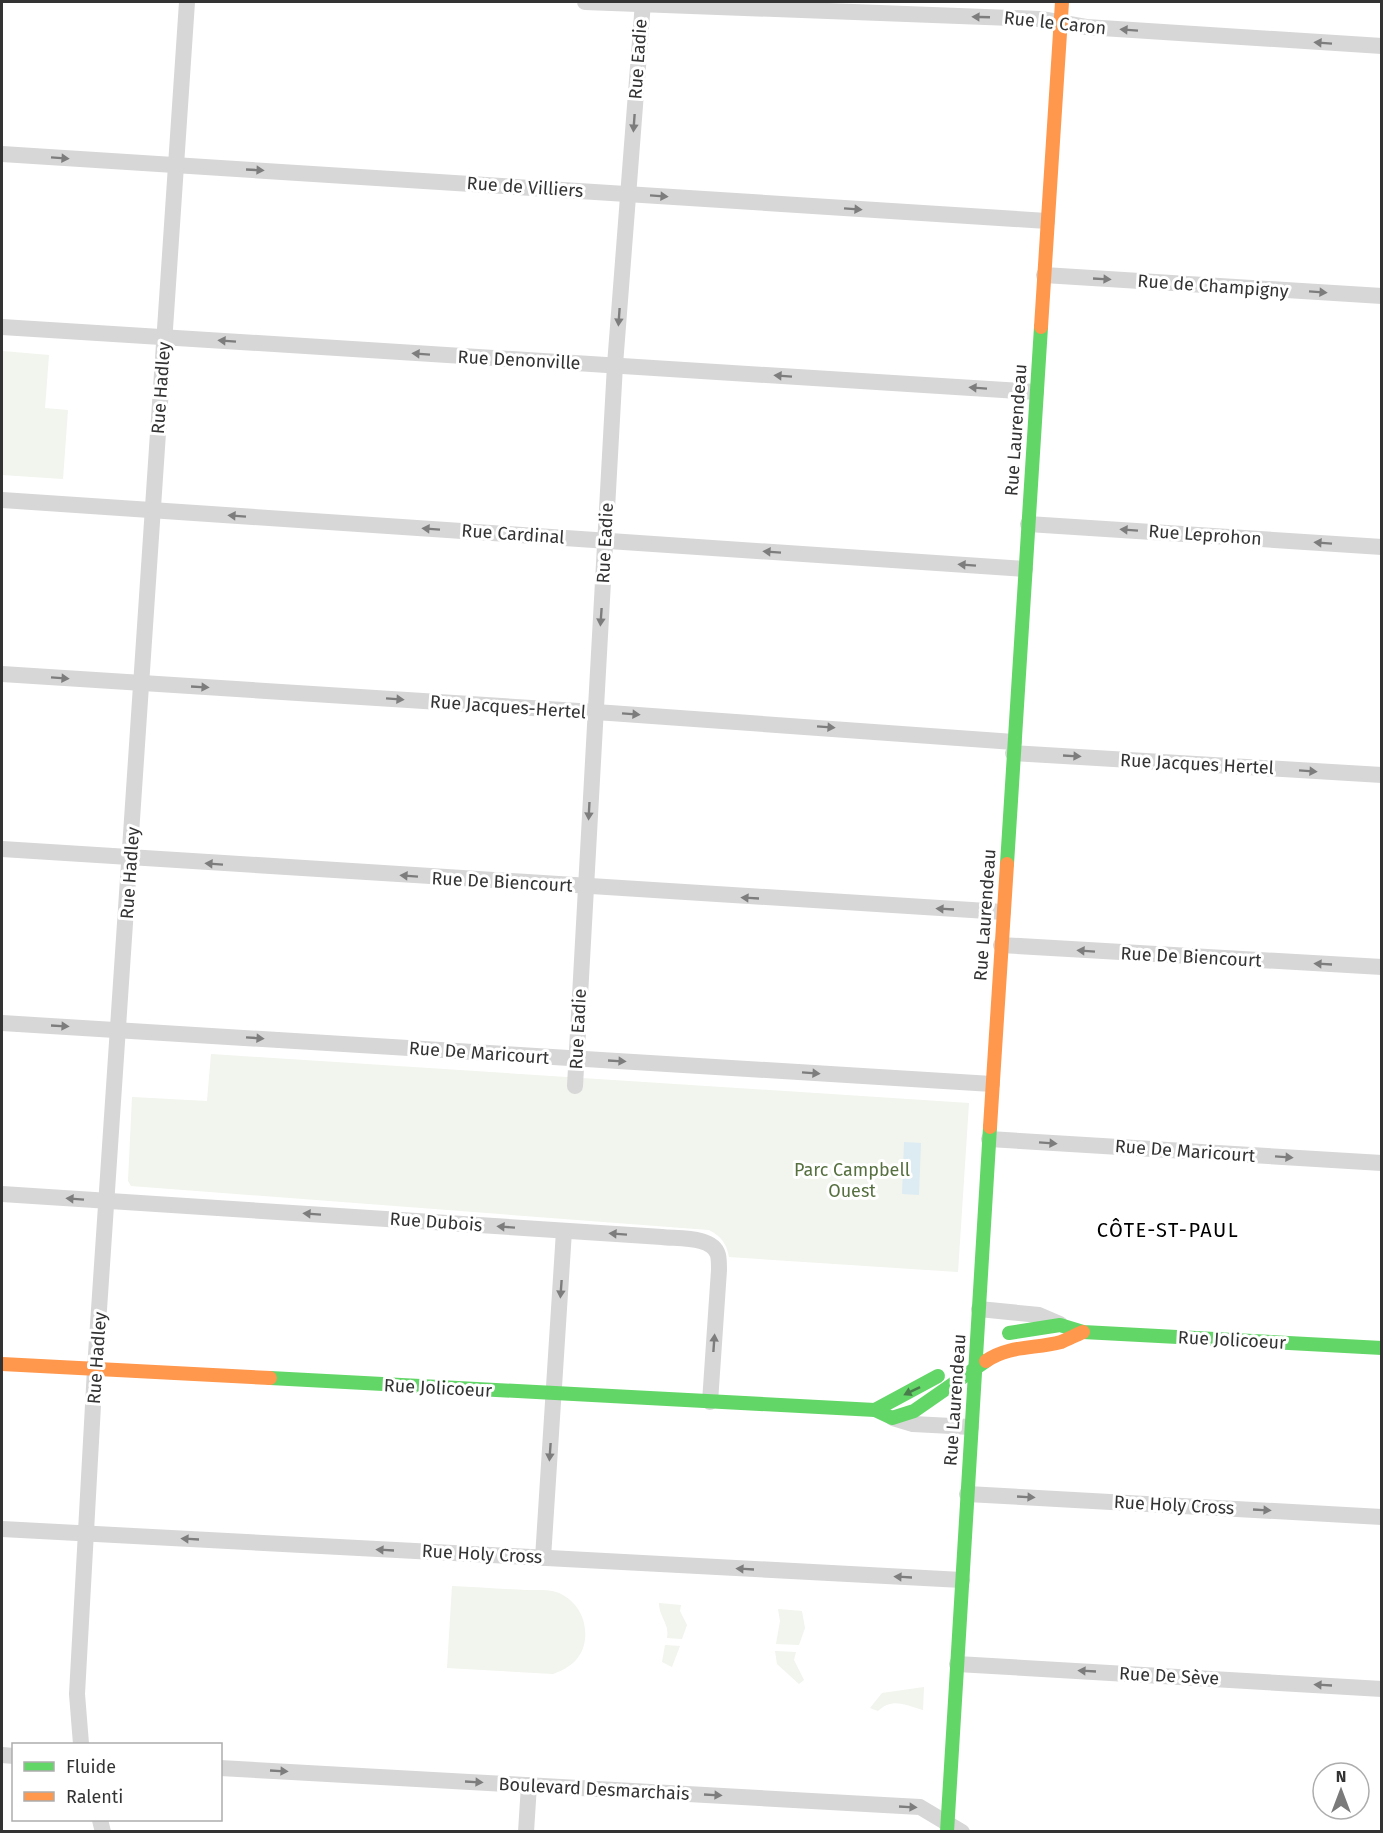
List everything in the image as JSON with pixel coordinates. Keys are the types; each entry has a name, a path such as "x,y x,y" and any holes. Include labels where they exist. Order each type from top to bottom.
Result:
{"street":[{"name":"Rue Hadley","path":"81,1743 76,1694 95,1369 187,2"},
{"name":"Rue le Caron","path":"585,2 1041,19 1086,27 1382,46"},
{"name":"Rue Laurendeau","path":"952,1829 957,1665 974,1370 971,1354 979,1310 1062,2"},
{"name":"Rue Eadie","path":"574,1086 615,365 643,3"},
{"name":"Rue de Villiers","path":"2,154 1047,221"},
{"name":"Rue de Champigny","path":"1044,275 1382,297"},
{"name":"Rue Denonville","path":"2,327 1036,392"},
{"name":"Rue Cardinal","path":"2,500 1025,569"},
{"name":"Rue Leprohon","path":"1028,524 1382,547"},
{"name":"Rue Jacques-Hertel","path":"2,674 595,712 1014,747"},
{"name":"Rue Jacques Hertel","path":"1014,747 1382,775"},
{"name":"Rue De Biencourt","path":"2,849 131,859 1003,912"},
{"name":"Rue De Biencourt","path":"1001,945 1382,967"},
{"name":"Rue De Maricourt","path":"2,1023 992,1084"},
{"name":"Rue De Maricourt","path":"989,1139 1382,1163"},
{"name":"Rue Dubois","path":"2,1194 698,1241 711,1245 718,1254 719,1270 710,1402"},
{"path":"543,1558 564,1231"},
{"name":"Rue Jolicoeur","path":"979,1310 1039,1315 1083,1332 1382,1348"},
{"path":"971,1354 996,1338 1060,1324"},
{"name":"Rue Jolicoeur","path":"892,1418 914,1411 993,1356 1038,1344 1060,1342 1083,1332"},
{"name":"Rue Jolicoeur","path":"2,1364 875,1410 913,1424 971,1427"},
{"path":"875,1410 916,1390 948,1369"},
{"name":"Rue Holy Cross","path":"967,1494 1382,1516"},
{"name":"Rue Holy Cross","path":"2,1529 962,1580"},
{"name":"Rue De Sève","path":"957,1665 1382,1689"},
{"name":"Boulevard Desmarchais","path":"222,1768 920,1807 952,1829"},
{"path":"526,1832 529,1785"}],"green space":[{"path":"2,351 49,355 45,408 68,410 63,479 2,475"},
{"name":"Parc Campbell Ouest","path":"211,1054 969,1103 958,1272 729,1257 723,1241 709,1230 131,1186 128,1181 132,1097 207,1101"},
{"path":"452,1586 543,1590 565,1596 576,1606 584,1624 585,1639 582,1652 565,1669 553,1674 447,1668"},
{"path":"659,1603 681,1605 680,1611 687,1625 682,1639 667,1638 668,1633"},
{"path":"778,1609 802,1611 805,1628 799,1645 776,1644 780,1621"},
{"path":"665,1645 680,1646 672,1667 662,1662"},
{"path":"775,1651 796,1652 794,1660 804,1680 799,1684 777,1664"},
{"path":"924,1687 923,1710 899,1703 889,1704 878,1711 870,1708 882,1693"}],"shaded area":[{"path":"904,1142 921,1143 919,1195 902,1194"}],"traffic: fast":[{"path":"1007,864 1041,327"},
{"path":"947,1832 990,1127"},
{"path":"1009,1333 1060,1325 1083,1332 1382,1348"},
{"path":"270,1378 875,1410 892,1418 914,1411 986,1361"},
{"path":"875,1410 938,1376"}],"traffic: slow":[{"path":"1041,327 1062,2"},
{"path":"990,1127 1007,864"},
{"path":"986,1361 1004,1352 1061,1342 1083,1332"},
{"path":"2,1364 270,1378"}],"district":[{"name":"CÔTE-ST-PAUL","path":"1168,1230"}]}
